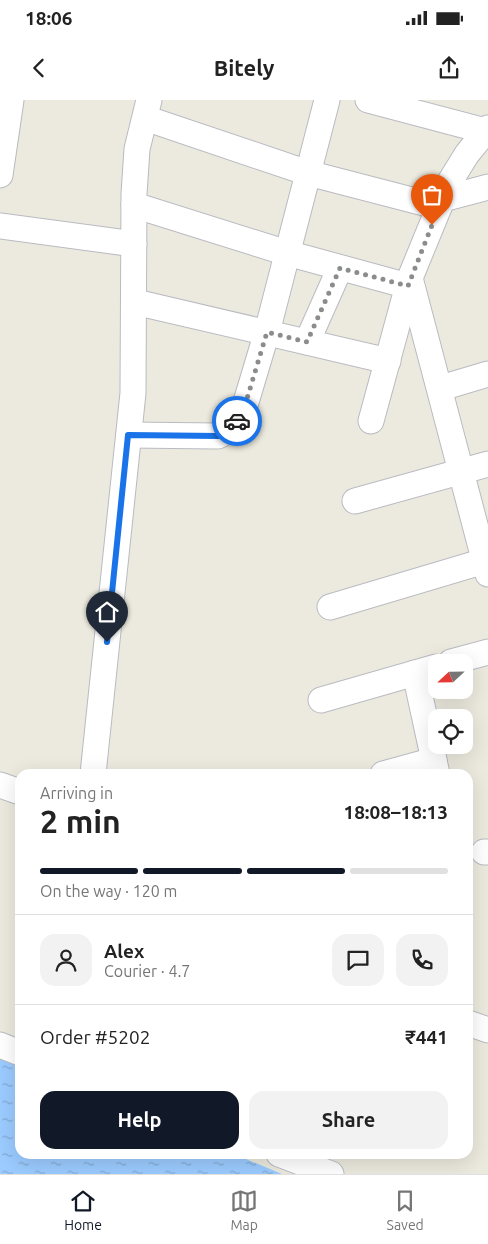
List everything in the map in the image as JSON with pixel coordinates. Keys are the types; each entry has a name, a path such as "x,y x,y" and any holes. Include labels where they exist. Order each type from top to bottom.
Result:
{"street":[{"path":"0,175 3,140 12,100"},
{"path":"128,435 218,436 232,429 243,412 267,332 327,100"},
{"path":"368,100 487,130 467,154 449,183 409,282 371,420"},
{"path":"94,769 133,393 135,302 134,204 137,149 147,109 308,173 441,203 488,187"},
{"path":"134,204 287,253 340,268 409,282"},
{"path":"0,226 134,244"},
{"path":"307,342 340,268"},
{"path":"330,607 487,565 441,388 409,282"},
{"path":"135,302 388,361"},
{"path":"441,388 488,374"},
{"path":"355,501 488,464"},
{"path":"473,656 488,652"},
{"path":"321,700 426,670 435,767 420,769"},
{"path":"0,785 15,790"},
{"path":"473,1025 488,1030"},
{"path":"0,1045 15,1051"},
{"path":"292,1159 331,1174"}],"water":[{"path":"0,1057 15,1062 15,1159 246,1159 282,1174 0,1174"}],"way so far":[{"path":"237,421 243,412 267,332 307,342 340,268 408,286 432,225"}],"route":[{"path":"107,642 128,435 218,436 232,429 237,421"}]}
